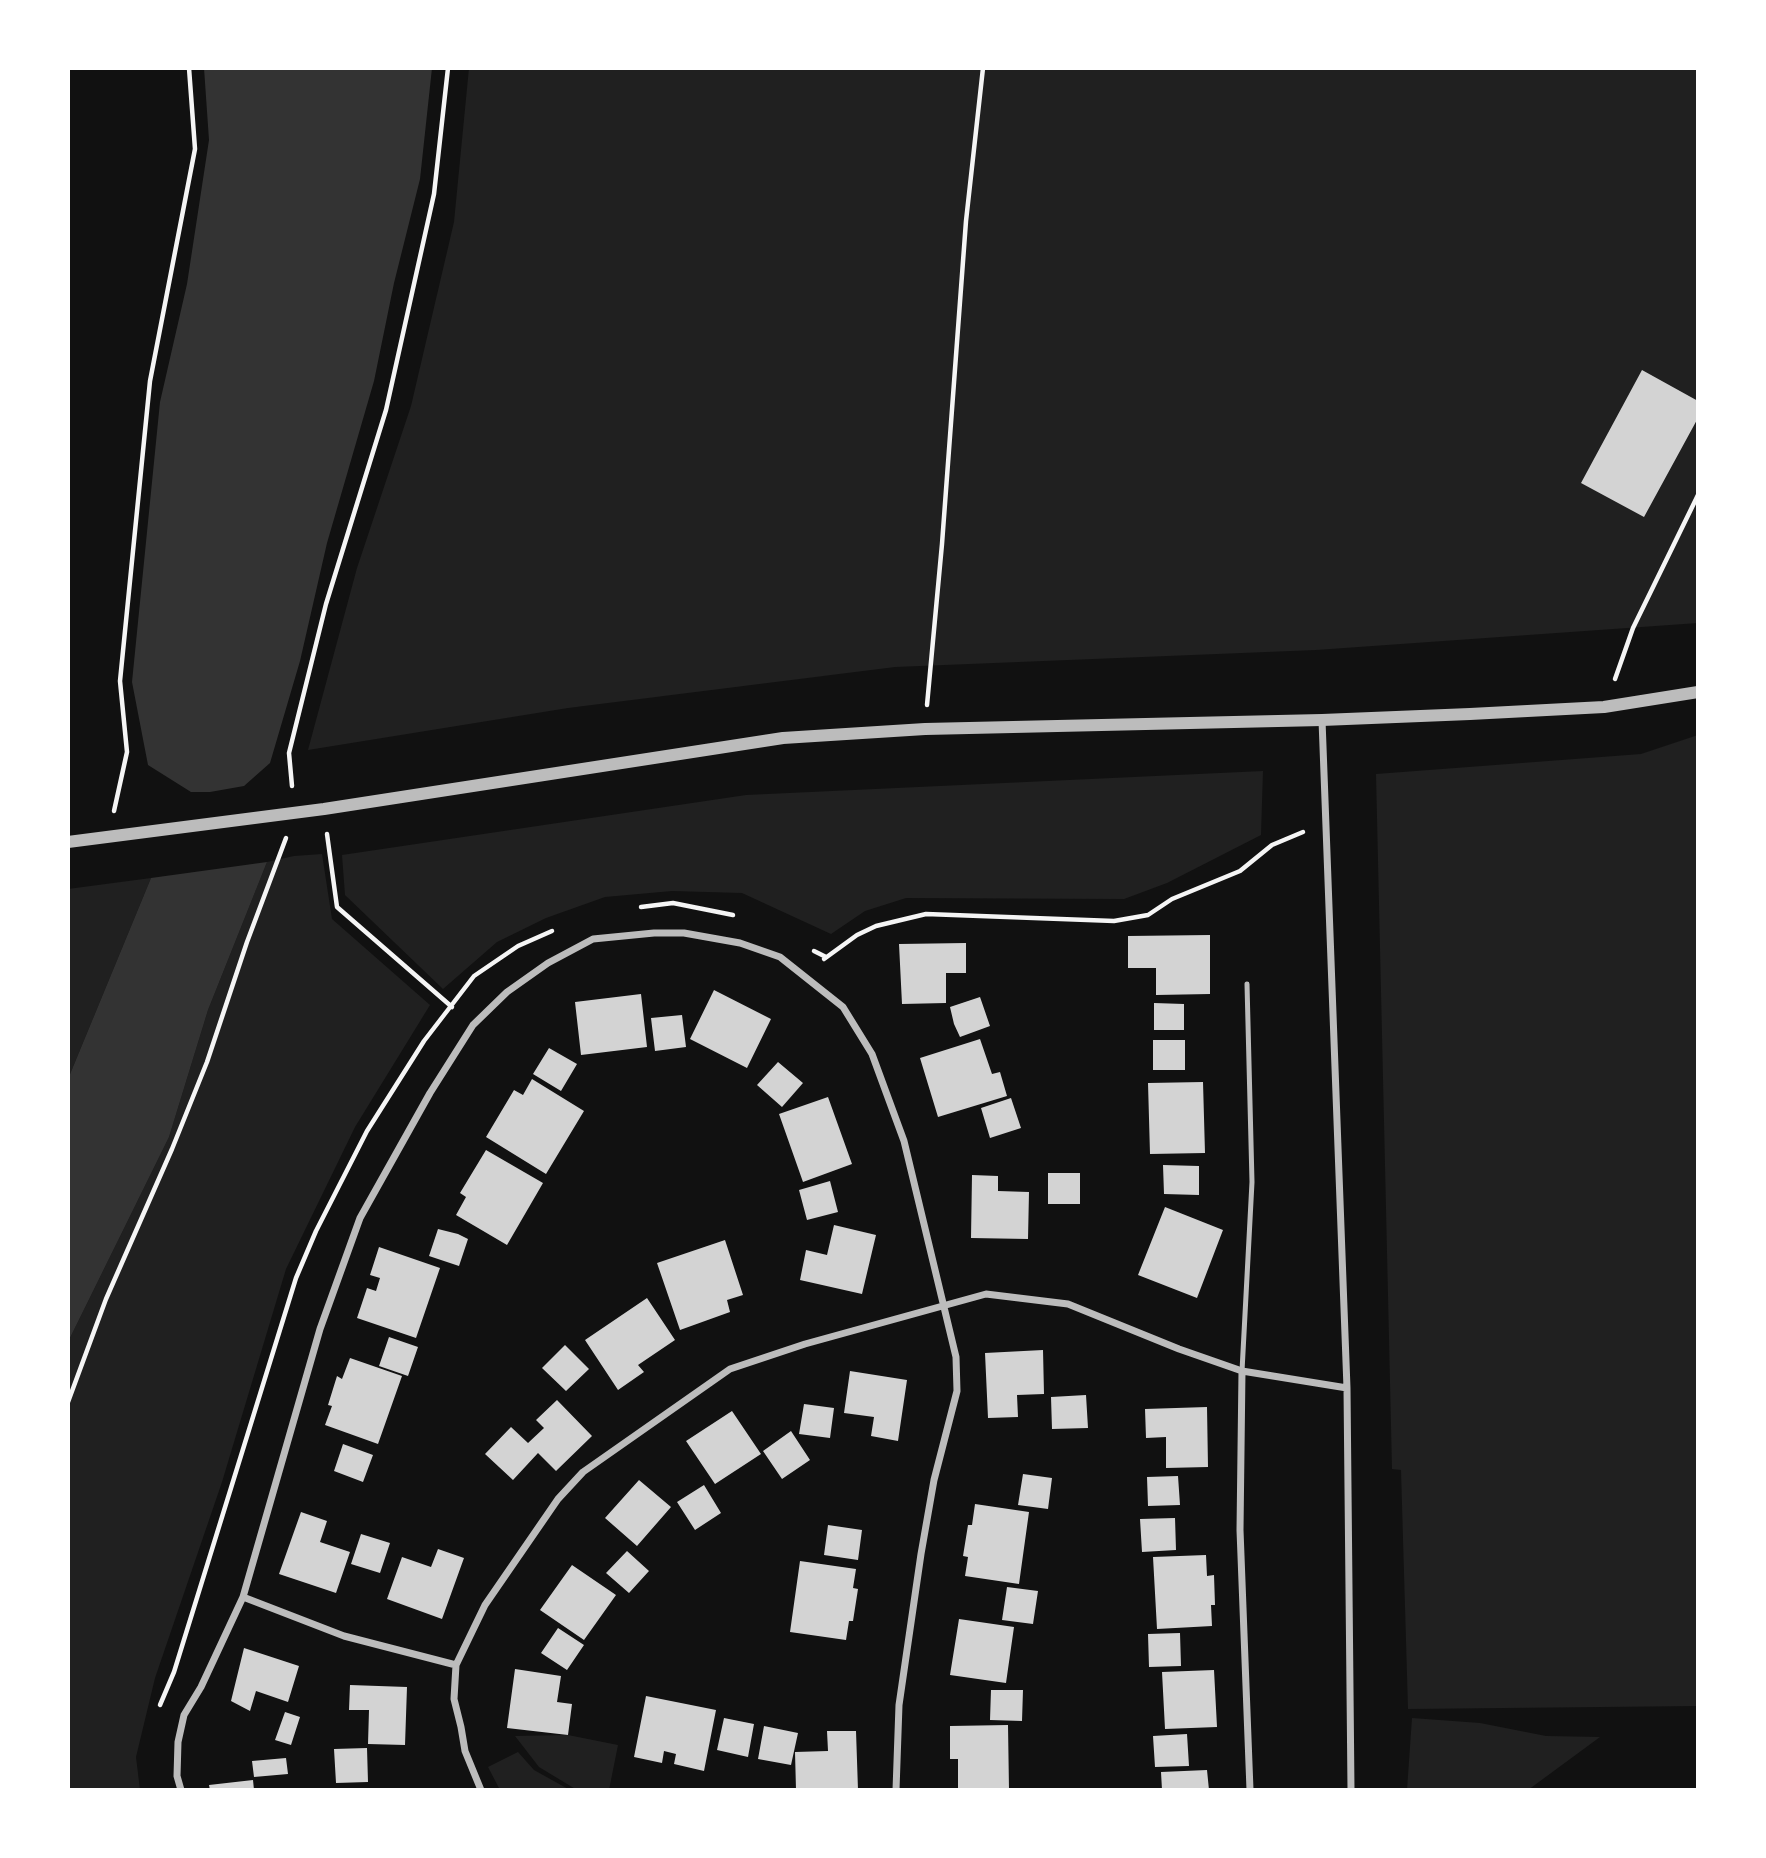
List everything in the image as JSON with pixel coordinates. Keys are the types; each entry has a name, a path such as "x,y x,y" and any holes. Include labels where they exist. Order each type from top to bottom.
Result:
{"street":[{"path":"68,842 324,809 783,738 925,729 1322,720 1604,707 1698,692"},
{"path":"1322,720 1347,1388 1350,1790"},
{"path":"181,1790 177,1776 178,1742 184,1715 201,1688 243,1597 316,1342 360,1218 430,1093 472,1025 507,992 548,963 593,939 684,933 740,943 780,957 843,1007 872,1054 904,1141 956,1357 957,1391 934,1480 921,1554 899,1705 897,1790"},
{"path":"481,1790 464,1751 454,1699 456,1665 485,1605 550,1510 583,1472 730,1368 773,1353 986,1294 1068,1304 1179,1349 1242,1371 1347,1388"},
{"path":"1242,1371 1240,1530 1250,1790"},
{"path":"243,1597 344,1636 456,1665"}],"lane":[{"path":"1242,1371 1252,1182 1247,984"}],"path":[{"path":"109,835 127,752 120,681 150,381 195,149 189,68"},
{"path":"68,1402 106,1299 207,1062 247,942 295,813 289,753 326,604 387,410 434,194 448,68"},
{"path":"925,729 941,557 966,221 983,68"},
{"path":"1604,707 1633,628 1698,495"},
{"path":"324,809 337,907 452,1007"},
{"path":"812,981 826,957 856,935 876,926 926,914 1114,921 1149,915 1172,899 1240,871 1272,845 1325,822"},
{"path":"638,908 673,903 734,915"},
{"path":"159,1715 160,1703 178,1659 296,1278 316,1231 367,1131 424,1041 474,976 518,946 559,927"},
{"path":"803,946 826,957"}],"shaded area":[{"path":"204,68 432,68 420,179 394,283 374,381 327,543 300,661 270,763 244,786 210,792 191,792 148,765 132,682 160,402 187,284 209,140"},
{"path":"469,68 1698,68 1698,623 1316,650 895,667 568,708 308,750 357,568 411,406 454,222"},
{"path":"1698,735 1698,1706 1408,1709 1401,1470 1392,1469 1376,774 1641,754"},
{"path":"1263,771 1261,835 1167,883 1124,899 906,898 865,911 831,934 742,893 672,891 605,897 546,918 497,942 443,989 345,895 342,855 746,795"},
{"path":"322,854 332,919 430,1005 355,1127 286,1269 222,1482 155,1678 136,1757 140,1790 68,1790 68,1342 169,1137 208,1010 267,862"},
{"path":"267,862 208,1010 169,1137 68,1342 68,1079 151,878"},
{"path":"151,878 68,1079 68,889"},
{"path":"1412,1718 1480,1723 1546,1736 1600,1737 1528,1790 1407,1790"},
{"path":"568,1735 618,1745 609,1790 577,1790 539,1767 515,1736"},
{"path":"518,1752 534,1770 570,1790 500,1790 488,1767"}],"building":[{"path":"1642,370 1698,401 1698,418 1644,517 1581,483"},
{"path":"1210,935 1210,994 1156,995 1156,968 1128,968 1128,936"},
{"path":"966,943 966,973 946,973 946,1003 902,1004 899,944"},
{"path":"714,990 771,1019 747,1068 690,1039"},
{"path":"641,994 647,1047 581,1055 575,1002"},
{"path":"980,997 990,1026 960,1037 950,1007"},
{"path":"1154,1003 1184,1004 1184,1030 1154,1030"},
{"path":"682,1015 686,1047 655,1051 651,1018"},
{"path":"980,1039 992,1074 1000,1072 1007,1096 938,1117 920,1058"},
{"path":"1153,1040 1185,1040 1185,1070 1153,1070"},
{"path":"549,1048 577,1064 561,1091 533,1074"},
{"path":"778,1062 803,1083 782,1107 757,1085"},
{"path":"532,1079 584,1111 546,1174 486,1137 514,1090 523,1095"},
{"path":"1203,1082 1205,1153 1150,1154 1148,1083"},
{"path":"828,1097 852,1164 803,1182 779,1114"},
{"path":"1011,1098 1021,1128 990,1138 981,1108"},
{"path":"486,1150 543,1183 507,1245 456,1215 466,1197 460,1193"},
{"path":"1163,1165 1199,1166 1199,1195 1164,1194"},
{"path":"1048,1173 1080,1173 1080,1204 1048,1204"},
{"path":"972,1175 998,1176 998,1191 1029,1192 1028,1239 971,1238"},
{"path":"830,1181 838,1212 807,1220 799,1190"},
{"path":"1165,1207 1223,1230 1197,1298 1138,1275"},
{"path":"834,1225 876,1235 862,1294 800,1280 806,1250 827,1255"},
{"path":"438,1229 468,1239 459,1266 429,1256"},
{"path":"725,1240 743,1295 727,1300 730,1312 680,1330 657,1263"},
{"path":"379,1247 440,1268 416,1338 357,1318 367,1288 376,1291 380,1278 370,1275"},
{"path":"647,1298 675,1340 638,1365 644,1372 618,1390 585,1340"},
{"path":"389,1337 418,1347 408,1376 379,1366"},
{"path":"565,1345 589,1369 566,1391 542,1368"},
{"path":"1043,1350 1044,1394 1017,1395 1018,1417 988,1418 985,1353"},
{"path":"350,1358 402,1376 378,1444 325,1425 332,1406 328,1405 337,1376 342,1379"},
{"path":"850,1371 907,1380 898,1441 871,1436 874,1417 844,1413"},
{"path":"1086,1395 1088,1428 1052,1429 1051,1397"},
{"path":"557,1400 592,1436 556,1471 538,1453 513,1480 485,1454 511,1427 528,1443 544,1428 536,1420"},
{"path":"804,1404 834,1408 830,1438 799,1434"},
{"path":"1207,1407 1208,1467 1166,1468 1166,1437 1146,1438 1145,1409"},
{"path":"732,1411 761,1454 715,1484 686,1441"},
{"path":"791,1431 810,1460 782,1479 763,1451"},
{"path":"343,1444 373,1455 363,1482 334,1471"},
{"path":"1023,1474 1052,1478 1048,1509 1018,1505"},
{"path":"1178,1476 1180,1505 1148,1506 1147,1477"},
{"path":"639,1480 671,1507 637,1546 605,1518"},
{"path":"704,1485 721,1513 695,1530 677,1502"},
{"path":"975,1504 1029,1512 1019,1584 965,1576 968,1557 963,1556"},
{"path":"301,1512 327,1521 320,1542 350,1552 336,1593 279,1574"},
{"path":"1175,1518 1176,1550 1142,1552 1140,1519"},
{"path":"828,1525 862,1530 858,1560 824,1555"},
{"path":"361,1534 390,1543 380,1573 351,1564"},
{"path":"438,1549 464,1558 442,1619 387,1599 402,1557 431,1567"},
{"path":"627,1551 649,1571 629,1593 606,1573"},
{"path":"1206,1555 1207,1576 1214,1575 1215,1605 1211,1605 1212,1626 1157,1629 1153,1557"},
{"path":"800,1561 856,1569 853,1588 858,1589 853,1621 849,1621 846,1640 790,1632"},
{"path":"572,1565 616,1595 584,1640 540,1610"},
{"path":"1007,1587 1038,1591 1033,1624 1002,1620"},
{"path":"959,1619 1014,1627 1006,1683 950,1675"},
{"path":"558,1628 584,1645 567,1670 541,1653"},
{"path":"1180,1633 1181,1666 1149,1667 1148,1634"},
{"path":"244,1648 299,1666 288,1702 256,1691 250,1711 231,1701"},
{"path":"515,1669 561,1676 557,1702 572,1704 568,1735 507,1728"},
{"path":"1214,1670 1217,1727 1165,1729 1162,1672"},
{"path":"350,1685 407,1687 405,1745 368,1744 369,1710 349,1710"},
{"path":"991,1690 1023,1690 1022,1721 990,1720"},
{"path":"646,1696 716,1710 704,1771 674,1764 676,1754 664,1751 662,1763 634,1757"},
{"path":"285,1712 300,1717 291,1745 275,1740"},
{"path":"724,1718 754,1724 748,1757 717,1750"},
{"path":"1008,1725 1009,1790 958,1790 958,1759 950,1759 950,1726"},
{"path":"764,1726 798,1733 791,1765 758,1759"},
{"path":"827,1731 856,1731 858,1790 796,1790 795,1752 828,1751"},
{"path":"1187,1734 1189,1766 1155,1767 1153,1736"},
{"path":"367,1748 368,1782 336,1783 334,1749"},
{"path":"286,1758 288,1774 254,1777 252,1761"},
{"path":"1207,1770 1209,1790 1162,1790 1161,1772"},
{"path":"253,1780 254,1790 210,1790 209,1785"}]}
